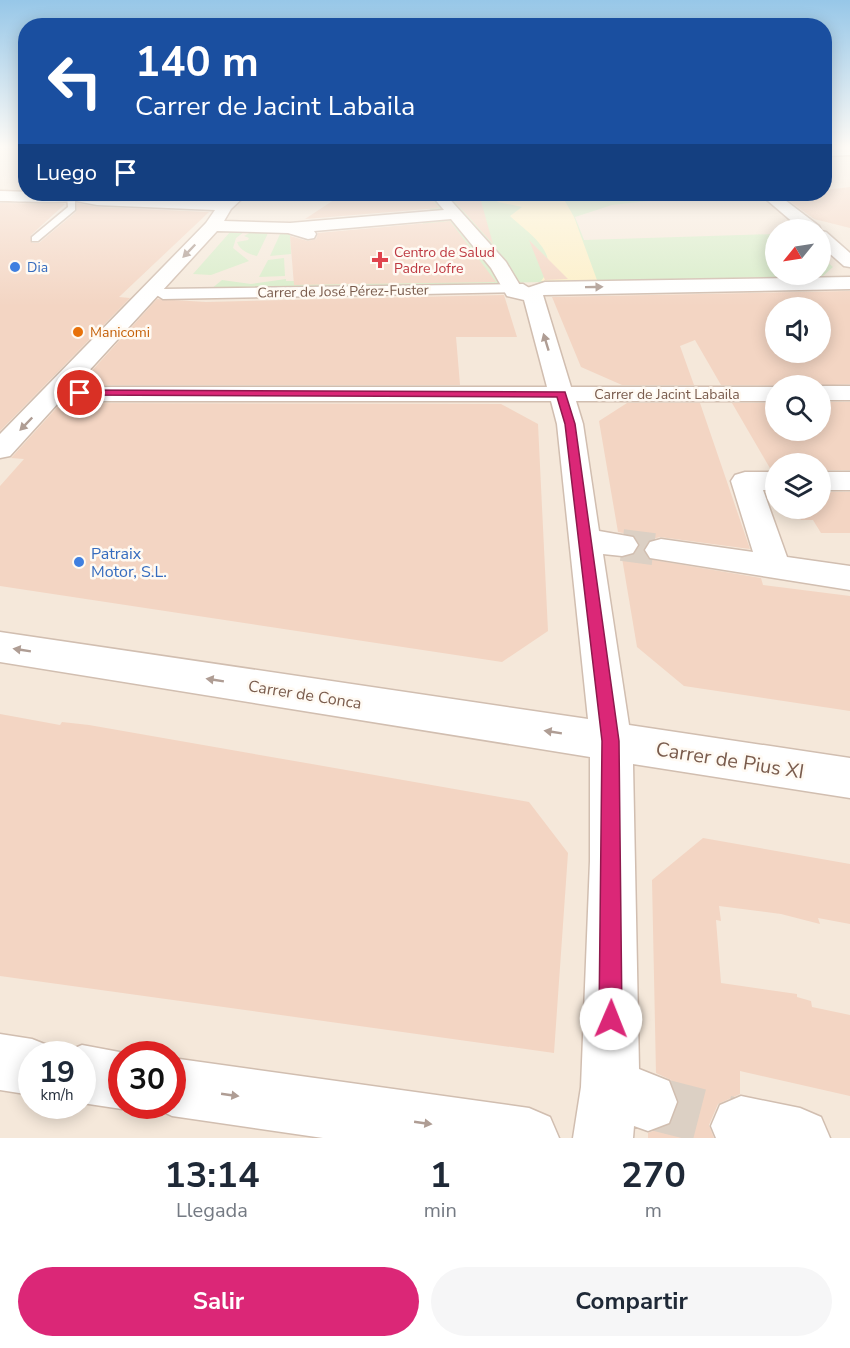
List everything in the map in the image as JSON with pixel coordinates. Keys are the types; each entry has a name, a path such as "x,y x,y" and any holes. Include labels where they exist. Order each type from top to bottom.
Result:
{"street":[{"path":"0,450 213,226 231,201"},
{"path":"444,201 499,266 526,291 562,394 570,424 611,741 620,1109"},
{"path":"777,201 799,219"},
{"path":"213,226 290,228 456,214"},
{"path":"290,228 308,234"},
{"path":"831,234 843,233"},
{"path":"831,244 850,262"},
{"name":"Carrer de José Pérez-Fuster","path":"163,294 526,291 545,288 850,283"},
{"name":"Carrer de Jacint Labaila","path":"55,394 765,393"},
{"path":"831,393 850,393"},
{"path":"765,481 745,481 774,567"},
{"path":"831,481 850,481"},
{"path":"584,540 622,545"},
{"path":"661,550 850,578"},
{"name":"Carrer de Conca","path":"0,647 611,741"},
{"name":"Carrer de Pius XI","path":"611,741 850,778"},
{"path":"0,1062 18,1065"},
{"path":"186,1089 529,1138"},
{"path":"741,1126 800,1138"}],"lane":[{"path":"35,239 72,208 71,201"}],"shaded area":[{"path":"0,200 850,200 850,1138 0,1138"}],"green space":[{"path":"423,201 648,201 612,205 575,217 584,240 765,234 765,277 211,289 222,280 251,284 286,279 286,281 294,281 434,245 422,222 439,221"},
{"path":"231,231 245,231 236,238 233,248 249,261 211,275 193,274"},
{"path":"269,231 257,256 248,253 238,245 237,242 248,240 249,238 244,236 251,232"},
{"path":"281,232 290,232 291,254 270,256"},
{"path":"284,258 285,276 259,277 268,260"}],"sand":[{"path":"565,201 574,217 597,280 541,281 547,271 546,253 534,237 510,216 522,207 498,202"}],"building":[{"path":"850,200 850,228 831,223 831,219 814,219 790,201"},
{"path":"332,201 433,201 439,208 305,219"},
{"path":"454,201 481,201 493,244"},
{"path":"0,203 65,204 31,235 32,243 39,243 76,212 77,203 97,207 209,212 119,297 130,298 0,431"},
{"path":"450,221 496,282 294,285 290,236 308,241 316,239 318,233"},
{"path":"529,240 568,279 545,280"},
{"path":"850,291 850,384 831,385 831,375 765,375 765,385 721,385 695,340 680,346 694,385 622,385 581,367 552,297"},
{"path":"504,295 517,337 456,337 460,385 79,385 157,299 206,302"},
{"path":"831,402 850,402 850,470 831,470 831,453 765,453 765,460 732,403 765,403 765,441 831,441"},
{"path":"61,403 501,404 538,424 548,631 502,662 0,586 0,486 24,459 11,458"},
{"path":"627,403 700,403 750,549 660,537 649,540 643,549 648,559 761,578 763,585 850,596 850,711 684,686 637,647 622,558 635,554 640,544 633,535 618,532 599,421"},
{"path":"831,492 850,492 850,533 821,533 813,520 801,520 831,519"},
{"path":"0,714 60,725 62,722 89,725 529,802 568,853 554,1053 0,976"},
{"path":"703,838 850,864 850,924 818,918 820,924 781,914 719,906 721,921 716,920 721,983 797,994 797,997 811,1001 812,1007 850,1015 850,1096 740,1071 740,1094 718,1104 709,1125 714,1138 648,1138 648,1133 671,1124 679,1103 671,1080 656,1073 652,880"}],"tunnel":[{"path":"622,545 661,550"},
{"path":"648,1102 741,1126"}],"place":[{"name":"Centro de Salud Padre Jofre","path":"380,260"},
{"name":"Dia","path":"15,267"},
{"name":"Manicomi","path":"78,332"},
{"name":"Patraix Motor, S.L.","path":"79,562"}],"route":[{"path":"80,393 562,394 570,424 611,741 613,861 611,1019"}]}
